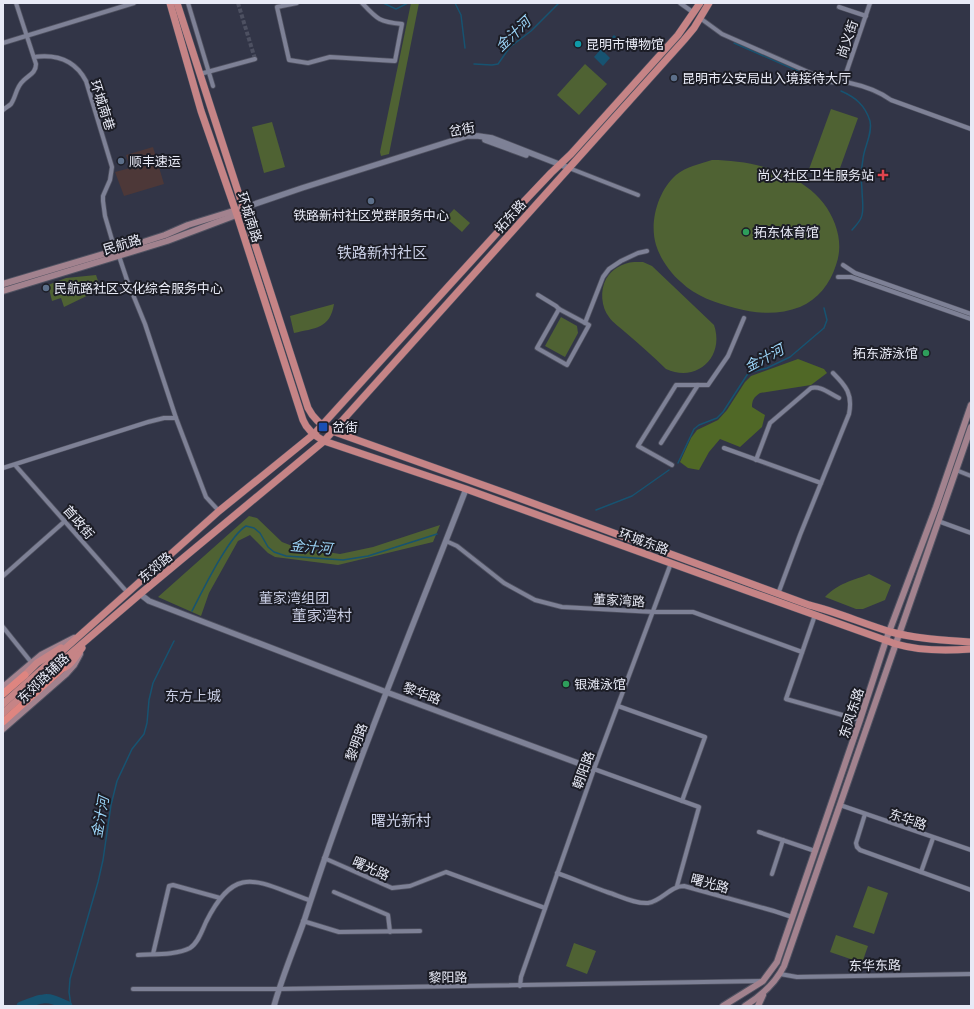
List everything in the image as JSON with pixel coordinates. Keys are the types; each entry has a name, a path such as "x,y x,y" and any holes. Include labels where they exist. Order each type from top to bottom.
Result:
{"highway":[{"path":"3,722 64,668"},
{"path":"3,694 25,675"}],"main road":[{"name":"环城南路","path":"170,3 201,111 240,211 308,408 311,415 323,426"},
{"name":"环城南路","path":"177,3 200,74 303,420 306,427 314,434"},
{"name":"拓东路","path":"314,434 323,426 506,223 514,212 571,154 678,35 700,3"},
{"name":"拓东路","path":"324,441 684,40 709,3"},
{"name":"民航路","path":"3,291 117,253 188,225 240,211"},
{"name":"民航路","path":"3,284 117,253"},
{"name":"东风东路","path":"723,1006 763,981 777,962 886,640 936,507 971,405"},
{"name":"环城东路","path":"323,426 332,431 508,494 778,594 890,632 938,640 971,642"},
{"name":"东风东路","path":"745,1006 766,991 780,974 791,947 971,427"},
{"name":"环城东路","path":"314,434 324,441 466,489 896,644 916,648 955,650 971,649"},
{"name":"东郊路","path":"3,704 219,511 314,434"},
{"name":"东郊路","path":"3,713 140,594 324,441"},
{"name":"东郊路辅路","path":"3,686 31,662 47,651 75,638 85,630"},
{"path":"25,675 37,663 85,630"},
{"name":"东郊路辅路","path":"3,729 70,669 77,661 86,643 92,636"},
{"path":"64,668 92,636"},
{"path":"758,1006 766,991"}],"street":[{"path":"3,110 11,104 16,90 22,81 34,72 36,64 16,3"},
{"path":"3,43 134,3"},
{"path":"188,3 213,86"},
{"path":"297,3 277,7 289,60 308,63 330,57 394,60 402,24 381,20 375,17 362,3"},
{"path":"680,3 694,13"},
{"name":"尚义街","path":"843,82 870,3"},
{"path":"840,7 866,16"},
{"path":"700,18 722,34 831,82 838,84 849,82 883,94 891,100 971,129"},
{"name":"环城南巷","path":"34,57 50,56 65,60 80,70 86,81 112,167 110,180 103,196 103,201 117,253 145,324 176,418 206,497 219,511"},
{"path":"200,74 255,59"},
{"name":"岔街","path":"240,211 302,188 467,136 492,138 638,195"},
{"path":"585,322 603,277 609,269 621,261 638,253 647,251"},
{"path":"843,265 855,273 971,314"},
{"path":"838,277 851,277 971,319"},
{"path":"538,295 559,309 589,325 567,365 537,348 559,309"},
{"path":"672,465 638,446 676,385 708,385 728,356 744,318"},
{"path":"778,594 849,414 851,405 848,390 833,373"},
{"path":"661,443 698,385"},
{"path":"756,460 770,423 811,388 820,388 838,398"},
{"path":"3,468 148,422 164,418 176,418"},
{"path":"724,448 821,484"},
{"name":"首政街","path":"16,464 127,592"},
{"path":"956,470 971,476"},
{"name":"黎明路","path":"274,1006 304,921 309,900 324,858 386,692 466,489"},
{"path":"3,576 64,521"},
{"path":"938,522 971,534"},
{"name":"董家湾路","path":"446,541 457,546 504,583 534,600 562,607 654,612 693,612 802,652"},
{"name":"朝阳路","path":"520,986 521,977 594,769 654,612 671,563"},
{"name":"黎华路","path":"140,594 149,601 386,692 699,807 677,886"},
{"path":"816,615 786,698 860,720"},
{"path":"3,627 31,662"},
{"path":"618,706 705,737 682,801"},
{"name":"东华路","path":"840,805 971,850"},
{"path":"865,814 856,843 856,847 860,850 971,890"},
{"path":"759,832 815,852"},
{"path":"921,872 933,838"},
{"path":"772,874 783,840"},
{"name":"曙光路","path":"324,858 392,888 410,886 446,872 545,908"},
{"name":"曙光路","path":"557,873 624,898 640,902 655,901 677,886 684,886 774,910 792,917"},
{"path":"138,955 176,952 192,947 220,898 230,888 244,881 253,881 309,900"},
{"path":"152,954 168,886 173,885 220,898"},
{"path":"334,892 388,915 390,932"},
{"path":"304,921 340,932 420,931"},
{"name":"东华东路","path":"780,974 797,977 971,974"},
{"name":"黎阳路","path":"132,989 520,986 763,981"}],"shaded area":[{"path":"153,147 164,184 124,196 115,172 130,168 126,155"}],"green space":[{"path":"411,3 419,3 389,154 381,156 380,152"},
{"path":"585,64 607,84 579,115 557,95"},
{"path":"831,109 858,118 835,182 808,172"},
{"path":"272,122 285,167 264,173 252,127"},
{"name":"拓东体育馆","path":"712,160 748,163 784,174 815,194 827,207 837,229 839,239 839,255 827,285 812,300 792,310 768,313 743,310 699,295 677,278 666,265 660,255 654,236 655,217 660,198 664,189 680,172"},
{"path":"454,209 470,223 462,232 446,218"},
{"path":"634,262 643,262 652,266 714,325 716,347 712,357 698,370 688,373 666,369 612,321 606,313 602,293 606,279 611,272 618,267"},
{"path":"96,275 101,289 64,307 61,298 52,301 48,285 66,278"},
{"path":"334,304 332,312 325,323 315,328 294,333 290,316"},
{"path":"561,317 577,326 578,333 565,357 545,346"},
{"path":"798,359 824,369 827,373 811,385 760,393 756,396 752,407 765,415 762,427 740,447 720,439 709,452 699,470 688,468 680,462 691,438 697,430 718,420 727,410 745,382 751,376"},
{"path":"249,516 257,518 282,542 295,547 340,554 373,547 440,525 433,542 338,565 275,557 268,553 250,535 238,541 209,593 201,616 158,597"},
{"path":"869,574 891,585 885,600 863,609 856,609 825,597 841,585"},
{"path":"868,886 888,893 874,934 853,927"},
{"path":"836,935 868,946 862,963 830,952"},
{"path":"574,943 596,951 587,974 566,966"}],"water":[{"path":"614,35 624,44 617,51 607,42"},
{"path":"601,49 610,58 603,66 594,57"}],"waterway":[{"name":"金汁河","path":"383,3 396,9 408,3"},
{"name":"金汁河","path":"455,3 461,15 465,48"},
{"name":"金汁河","path":"474,64 498,64 510,47 531,31 559,3"},
{"name":"金汁河","path":"734,43 823,82"},
{"name":"金汁河","path":"841,91 859,102 868,115 871,126 862,167 861,179 863,212 861,219 852,230"},
{"name":"金汁河","path":"678,463 694,429 699,425 717,418 723,412 747,375 767,368 790,357 824,328 827,320 824,308"},
{"name":"金汁河","path":"596,510 632,496 669,470"},
{"name":"金汁河","path":"192,611 224,552 239,532 246,526 254,528 260,533 268,547 274,552 286,556 343,560 368,556 437,534"},
{"name":"金汁河","path":"71,1006 69,992 70,979 98,882 103,860 111,805 117,781 132,749 144,734 153,683 174,641"},
{"path":"21,1006 46,999 68,1006"}],"tunnel":[{"path":"238,3 255,59"}],"place":[{"name":"昆明市博物馆","path":"578,44"},
{"name":"昆明市公安局出入境接待大厅","path":"674,78"},
{"name":"顺丰速运","path":"121,161"},
{"name":"尚义社区卫生服务站","path":"883,175"},
{"name":"铁路新村社区党群服务中心","path":"371,201"},
{"name":"拓东体育馆","path":"746,232"},
{"name":"民航路社区文化综合服务中心","path":"46,288"},
{"name":"拓东游泳馆","path":"926,353"},
{"name":"岔街","path":"323,427"},
{"name":"银滩泳馆","path":"566,684"}],"district":[{"name":"铁路新村社区","path":"382,253"},
{"name":"董家湾组团","path":"294,598"},
{"name":"董家湾村","path":"322,616"},
{"name":"东方上城","path":"193,696"},
{"name":"曙光新村","path":"401,821"}]}
